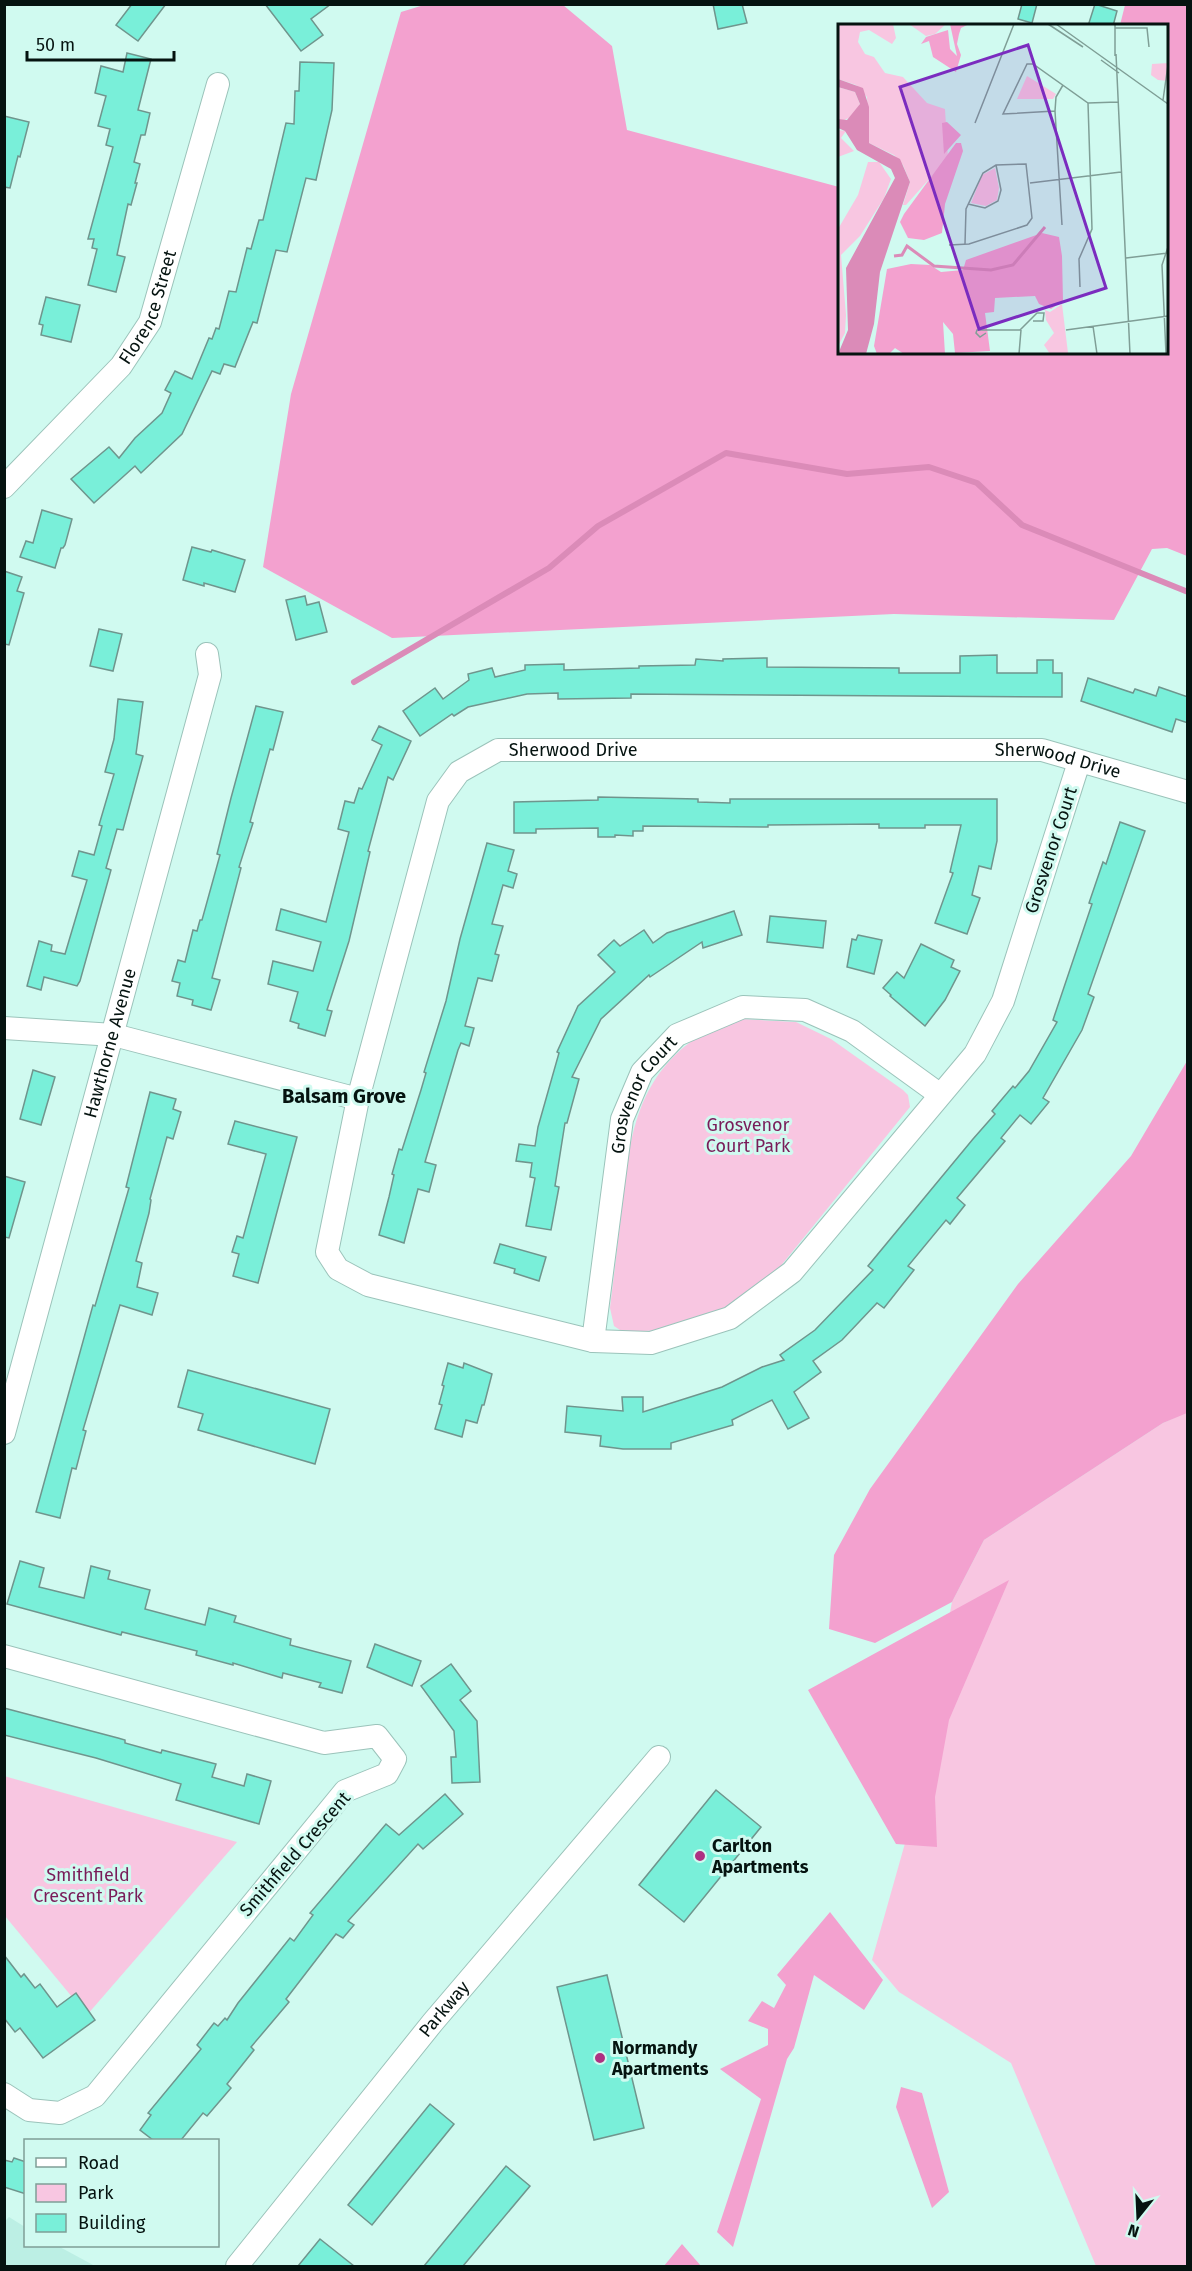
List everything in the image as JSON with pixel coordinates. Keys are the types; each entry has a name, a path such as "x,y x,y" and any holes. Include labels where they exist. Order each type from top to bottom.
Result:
{"street":[{"name":"Florence Street","path":"4,487 121,366 150,322 218,84"},
{"name":"Hawthorne Avenue","path":"4,1433 210,675 207,654"},
{"name":"Sherwood Drive","path":"327,1252 358,1099 438,801 459,772 498,750 1042,750 1188,792"},
{"name":"Grosvenor Court","path":"327,1252 338,1269 368,1285 593,1341 651,1343 730,1318 792,1272 939,1094 975,1054 1003,1001 1079,762"},
{"name":"Grosvenor Court","path":"593,1341 622,1119 642,1072 677,1035 743,1007 805,1010 852,1031 939,1094"},
{"path":"4,1028 114,1035 358,1099"},
{"name":"Smithfield Crescent","path":"4,1656 324,1743 377,1736 395,1759 387,1774 345,1791 95,2096 60,2113 29,2110 4,2094"},
{"name":"Parkway","path":"237,2266 434,2022 659,1757"}],"shaded area":[{"path":"424,5 563,5 612,46 627,130 838,187 838,354 1168,354 1168,24 1120,24 1125,5 1187,5 1187,556 1167,548 1152,549 1114,620 894,614 392,638 263,567 291,394 401,12"},
{"path":"1187,1061 1187,1413 1163,1423 984,1540 952,1602 875,1643 829,1629 834,1555 870,1489 1018,1284 1131,1156"},
{"path":"1009,1580 949,1720 935,1797 937,1847 896,1844 808,1690"},
{"path":"830,1912 883,1980 864,2010 814,1975 794,2048 787,2059 733,2247 717,2232 761,2099 720,2069 768,2045 768,2029 748,2021 762,2001 774,2008 786,1985 777,1975"},
{"path":"901,2087 922,2093 949,2192 932,2208 896,2107"},
{"path":"9,2217 24,2226 24,2247 60,2247 95,2266 5,2266 5,2221"},
{"path":"682,2244 701,2266 664,2266"}],"green space":[{"name":"Grosvenor Court Park","path":"741,1019 796,1022 831,1039 903,1090 908,1095 910,1107 775,1273 739,1300 700,1320 665,1330 623,1332 614,1326 610,1308 627,1163 636,1121 654,1082 667,1064 684,1047 704,1034"},
{"path":"1187,1412 1187,2266 1096,2266 1011,2063 899,1992 872,1960 911,1822 952,1602 984,1540 1163,1423"},
{"name":"Smithfield Crescent Park","path":"4,1776 237,1842 87,2015 5,1916"}],"building":[{"path":"132,4 166,4 138,41 116,25"},
{"path":"265,4 331,4 311,19 323,35 301,51"},
{"path":"713,4 742,4 747,23 718,29"},
{"path":"1022,4 1037,4 1032,23 1018,19"},
{"path":"1095,4 1117,11 1114,24 1089,24"},
{"path":"127,53 151,59 138,110 150,113 145,135 141,135 134,162 140,164 131,205 128,204 117,255 125,257 116,292 88,285 97,249 92,248 94,239 88,239 113,147 106,145 110,129 98,126 106,96 95,93 101,66 123,72"},
{"path":"300,62 334,63 332,110 316,180 306,178 287,252 276,250 257,323 253,322 235,367 224,364 220,374 212,371 182,434 141,473 135,466 94,503 71,479 109,447 119,458 135,438 162,413 171,393 165,390 175,371 192,379 209,338 212,339 216,328 219,329 229,291 236,292 247,248 251,249 259,220 263,220 286,123 294,124 295,91 299,91"},
{"path":"4,116 29,122 10,188 4,187"},
{"path":"46,297 80,305 71,342 41,335 43,325 39,324"},
{"path":"42,510 72,519 65,545 61,548 55,568 20,557 26,541 33,543"},
{"path":"192,547 211,552 212,550 245,560 235,592 183,580"},
{"path":"4,571 22,577 17,591 24,593 9,645 4,644"},
{"path":"305,596 307,605 319,602 327,632 296,640 286,600"},
{"path":"99,629 122,634 113,671 90,666"},
{"path":"997,655 997,673 1037,673 1037,660 1053,660 1053,673 1062,673 1062,697 631,694 631,698 558,699 558,693 527,694 468,707 454,716 452,714 420,736 403,711 435,688 443,699 469,680 468,674 492,668 495,677 525,670 525,665 564,664 564,670 639,668 639,666 695,665 696,659 723,661 723,659 767,658 767,667 899,668 899,673 960,673 960,656"},
{"path":"1088,678 1133,693 1135,689 1156,696 1159,687 1188,697 1188,723 1176,719 1172,732 1081,701"},
{"path":"118,699 143,702 136,754 143,756 123,830 117,829 106,868 111,870 80,981 77,986 44,977 41,990 27,986 39,941 52,945 51,951 65,954 87,880 72,876 79,851 94,855 102,826 99,825 114,774 105,772 114,739"},
{"path":"256,706 283,712 273,750 270,749 250,822 253,823 239,867 241,868 212,978 220,980 211,1010 192,1005 193,1000 177,996 180,983 172,981 178,960 185,962 193,930 197,931 200,920 202,920"},
{"path":"379,726 411,741 393,780 388,777 368,851 370,852 349,941 327,1010 332,1011 325,1036 298,1028 299,1024 290,1021 298,992 268,984 273,961 313,971 321,942 276,930 281,909 326,922 349,832 338,829 345,801 354,803 359,788 362,789 382,745 372,740"},
{"path":"598,797 698,799 698,802 730,803 730,799 997,799 997,841 991,869 979,866 972,895 980,898 967,934 935,923 953,873 950,872 961,825 925,825 925,828 879,828 879,824 768,825 768,827 643,826 643,831 633,831 633,836 615,835 615,837 598,837 598,828 536,829 536,833 514,833 514,802 598,800"},
{"path":"1120,822 1145,831 1088,994 1094,997 1082,1030 1043,1098 1049,1102 1031,1124 1020,1115 1001,1138 1005,1141 957,1198 965,1205 950,1224 946,1220 908,1266 914,1270 884,1308 877,1303 842,1340 813,1361 821,1372 794,1392 809,1418 788,1429 772,1400 732,1420 733,1425 671,1443 671,1449 623,1449 600,1446 601,1436 565,1432 567,1406 623,1411 622,1397 643,1397 643,1412 722,1387 762,1367 784,1360 780,1355 815,1330 873,1270 868,1266 995,1114 992,1111 1029,1071 1057,1022 1053,1020 1092,904 1089,903 1103,862 1106,864"},
{"path":"487,843 514,850 508,871 517,874 513,888 503,885 492,924 503,926 495,954 499,955 492,981 478,978 465,1026 474,1028 469,1046 461,1043 458,1050 425,1162 436,1165 429,1192 418,1189 404,1243 379,1235 394,1175 392,1174 399,1149 402,1150 426,1073 424,1072 446,1001 460,939"},
{"path":"734,911 742,935 703,948 702,942 650,977 649,975 601,1019 572,1077 579,1079 567,1123 565,1123 555,1186 559,1187 551,1230 526,1226 535,1178 530,1177 532,1163 516,1161 519,1144 535,1146 538,1127 559,1053 557,1052 578,1006 615,972 598,955 614,940 620,946 644,930 653,943 667,933"},
{"path":"770,916 826,921 823,948 767,942"},
{"path":"858,935 882,940 874,974 847,967 852,939 856,940"},
{"path":"921,944 954,960 951,967 960,971 945,1000 925,1026 883,988 897,972 904,978"},
{"path":"33,1070 55,1077 41,1125 20,1119"},
{"path":"150,1092 176,1099 173,1109 181,1112 173,1139 167,1137 136,1261 142,1263 137,1287 158,1293 152,1315 120,1305 83,1430 86,1431 76,1469 72,1468 60,1518 36,1512 93,1305 95,1306 129,1188 126,1187"},
{"path":"235,1121 297,1137 258,1283 233,1276 239,1254 232,1252 237,1236 243,1238 266,1154 228,1144"},
{"path":"4,1176 25,1182 9,1238 4,1237"},
{"path":"500,1244 546,1257 539,1281 514,1273 515,1269 494,1263"},
{"path":"448,1363 463,1368 464,1363 492,1374 477,1423 466,1420 462,1437 435,1429 442,1405 439,1404"},
{"path":"188,1370 330,1409 315,1464 198,1430 203,1414 178,1407"},
{"path":"20,1561 44,1568 39,1587 84,1598 91,1566 110,1571 108,1579 150,1590 145,1609 205,1625 209,1608 236,1616 234,1622 291,1639 290,1645 351,1661 342,1693 319,1687 321,1683 283,1673 282,1678 233,1663 233,1665 196,1655 197,1651 122,1632 121,1635 7,1604"},
{"path":"375,1644 421,1661 412,1686 367,1667"},
{"path":"451,1664 471,1691 460,1700 477,1721 480,1782 452,1783 451,1757 456,1757 454,1731 421,1686"},
{"path":"4,1708 125,1740 125,1743 161,1753 162,1750 216,1764 212,1777 244,1786 247,1774 271,1781 259,1824 176,1800 181,1784 96,1758 4,1735"},
{"name":"Carlton Apartments","path":"716,1790 761,1827 684,1922 639,1885"},
{"path":"445,1794 463,1814 423,1849 418,1844 348,1921 354,1925 343,1938 336,1934 286,1999 289,2002 251,2047 254,2050 227,2084 231,2088 207,2116 203,2113 182,2139 152,2139 140,2130 151,2115 148,2113 201,2049 197,2045 214,2023 218,2026 225,2018 227,2020 290,1938 294,1941 313,1915 310,1913 386,1824 399,1835"},
{"path":"4,1955 21,1977 24,1974 35,1988 40,1984 57,2007 76,1993 95,2020 43,2058 20,2028 15,2032 4,2018"},
{"name":"Normandy Apartments","path":"607,1975 644,2128 594,2140 557,1987"},
{"path":"430,2104 454,2124 372,2225 348,2205"},
{"path":"14,2158 24,2161 24,2193 4,2187 4,2160 12,2162"},
{"path":"506,2166 530,2186 463,2266 424,2266"},
{"path":"320,2239 354,2266 298,2266"}],"waterway":[{"path":"354,682 549,568 598,526 726,453 847,474 929,467 977,483 1022,525 1188,592"}],"place":[{"name":"Carlton Apartments","path":"700,1856"},
{"name":"Normandy Apartments","path":"600,2058"}],"district":[{"name":"Balsam Grove","path":"344,1096"}]}
